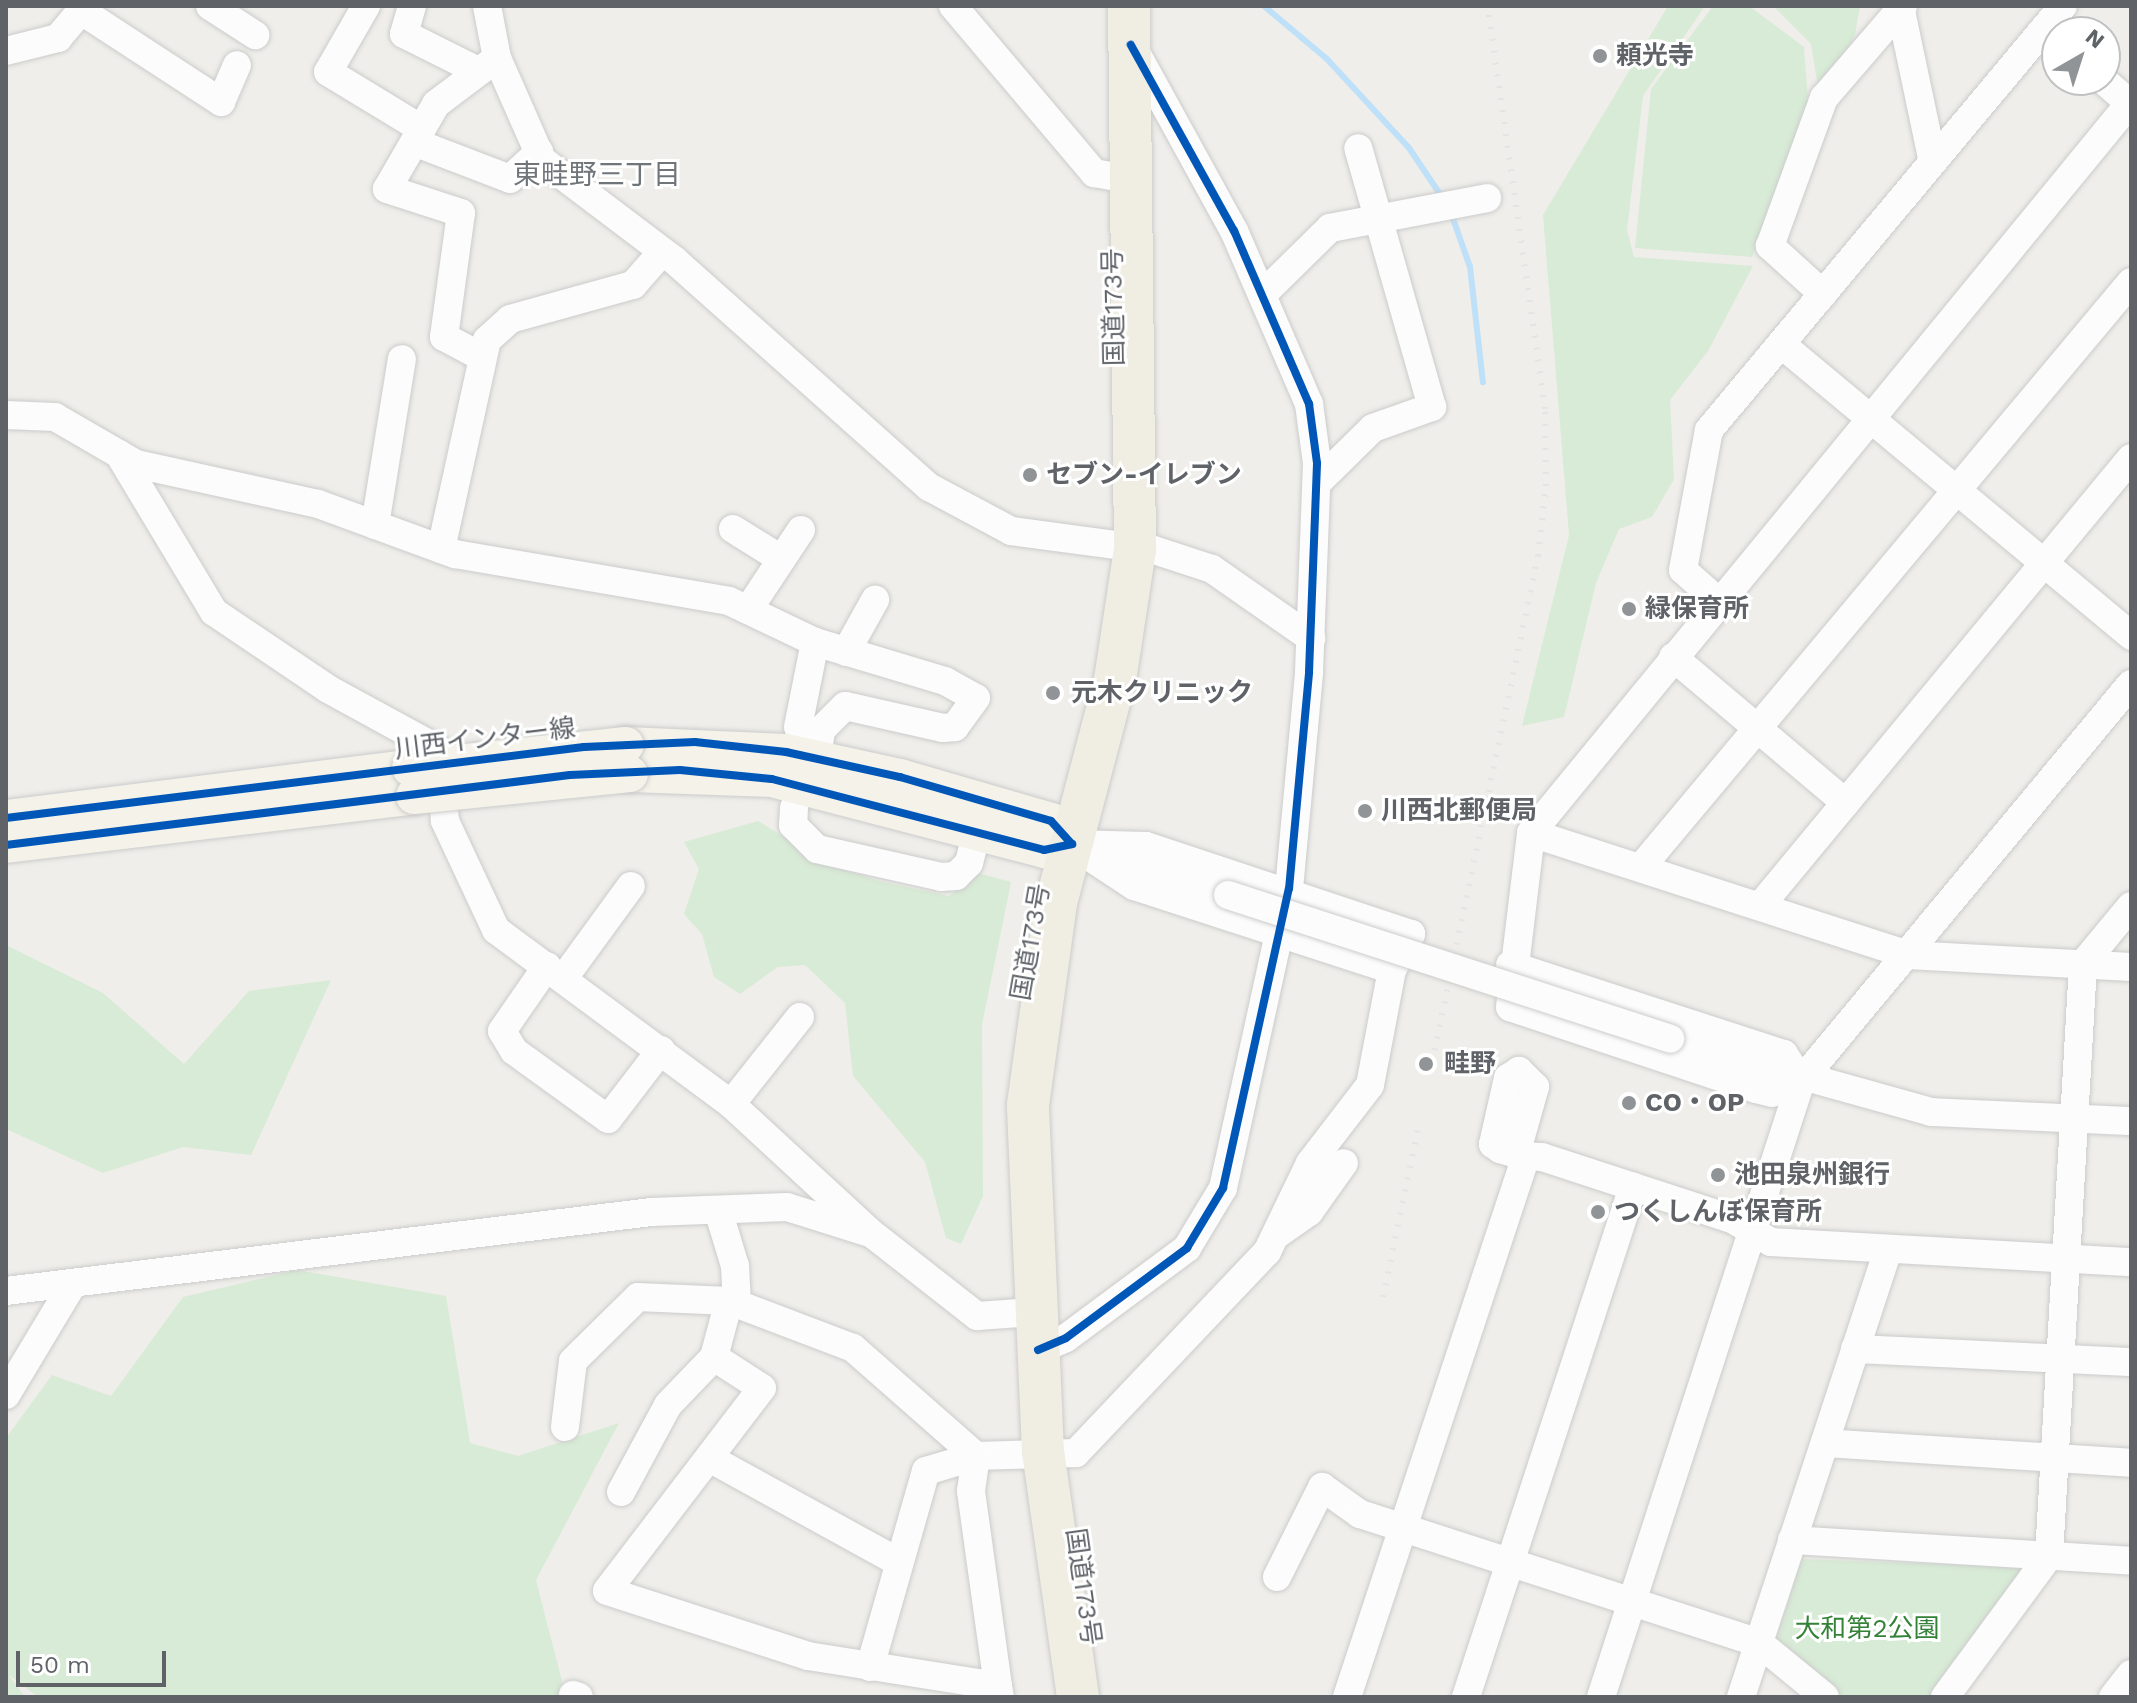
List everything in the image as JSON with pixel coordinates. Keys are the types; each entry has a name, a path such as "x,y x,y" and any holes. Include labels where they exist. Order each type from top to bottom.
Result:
{"highway":[{"name":"国道173号","path":"1102,6 1121,178"},
{"name":"国道173号","path":"1056,1697 1032,1452 1026,1325 1028,1105 1055,838 1115,680 1121,548 1121,178 1130,25"},
{"name":"国道173号","path":"1032,1452 1078,1697"}],"main road":[{"name":"川西インター線","path":"6,818 412,782 628,759 695,742 817,758 1055,838"},
{"name":"川西インター線","path":"628,759 772,779 977,831 1055,838"},
{"name":"川西インター線","path":"6,845 412,782"}],"street":[{"path":"366,6 328,72 332,82 420,136 510,179 539,152"},
{"path":"412,6 404,34 486,64"},
{"path":"487,6 486,64 539,152 571,188 662,252 929,487 1011,531 1121,548 1212,569 1311,638"},
{"path":"953,6 1094,173 1121,178"},
{"path":"214,7 255,35"},
{"path":"1901,7 1933,162"},
{"path":"1823,294 1770,246 1824,98 1901,7"},
{"path":"6,51 58,38 84,9 221,102 237,65"},
{"path":"119,454 214,612 328,689 438,749 445,821 472,889 496,930 556,971 731,1104 871,1233 977,1316 1026,1325 1066,1338 1187,1248 1223,1188 1289,889 1311,638 1317,483 1309,404 1263,294 1130,25"},
{"path":"1719,602 1683,570 1709,430 1933,162 2041,46"},
{"path":"482,357 444,337 461,213 387,189 420,136 486,64"},
{"path":"1801,1081 1772,1093 1756,1089 1520,1013 1509,1003 1510,965 1531,833 2130,103"},
{"path":"1317,483 1373,428 1432,407 1358,148"},
{"path":"1263,294 1330,228 1378,222 1487,198"},
{"path":"441,549 487,340 510,319 633,285 662,252"},
{"path":"1643,865 2131,282"},
{"path":"1781,344 2131,636"},
{"path":"375,525 402,359"},
{"path":"6,415 55,417 119,454 375,525 441,549 748,610 815,642 945,681 976,698 955,727 943,728 845,706 821,730 817,758"},
{"path":"1761,905 2131,458"},
{"path":"733,529 781,559"},
{"path":"748,610 801,530"},
{"path":"846,652 875,600"},
{"path":"798,727 815,642"},
{"path":"1673,657 1846,803"},
{"path":"1601,1697 1801,1081 2131,684"},
{"path":"794,808 793,825 817,849 941,877 956,876 969,863 977,831"},
{"path":"1531,833 1643,865 1908,955 2131,967"},
{"path":"1055,838 1146,846 1289,889 1411,934 1392,970 1370,1085 1310,1163 1279,1233"},
{"path":"1055,838 1801,1081 1931,1112 2131,1121"},
{"path":"1055,838 1134,886 1392,970"},
{"path":"631,886 502,1031 514,1051 608,1119 661,1050"},
{"path":"1945,1697 2049,1556 2071,1118 2083,964 2131,906"},
{"path":"1510,965 1784,1054 1801,1081"},
{"path":"731,1104 800,1017"},
{"path":"1347,1697 1521,1155 1535,1087 1527,1073 1508,1078 1490,1134 1493,1144 1521,1155 1633,1187 1786,1246 2131,1262"},
{"path":"870,1667 926,1471 976,1456 1076,1453 1279,1233 1309,1212 1344,1163"},
{"path":"1466,1697 1633,1187"},
{"path":"6,1291 651,1212 787,1207 871,1233"},
{"path":"621,1492 668,1405 714,1357 733,1302 735,1266 718,1210"},
{"path":"1741,1697 1887,1253"},
{"path":"6,1395 72,1285"},
{"path":"565,1427 573,1361 638,1297 733,1302 853,1348 976,1456"},
{"path":"1855,1349 2131,1362"},
{"path":"714,1357 762,1388 711,1459 607,1591 808,1656 999,1691 971,1491 976,1456"},
{"path":"1825,1443 2131,1463"},
{"path":"711,1459 898,1562"},
{"path":"1277,1577 1322,1487 1360,1514 1631,1599 1759,1643 1825,1697"},
{"path":"1792,1540 2131,1561"},
{"path":"2113,1697 2131,1674"}],"green space":[{"path":"1668,6 1705,6 1643,96 1627,230 1634,257 1753,266 1708,351 1670,400 1674,479 1652,517 1619,529 1596,583 1564,717 1522,726 1569,535 1543,215"},
{"path":"1713,6 1749,6 1804,47 1809,114 1752,257 1635,248 1651,89"},
{"path":"1773,6 1860,6 1855,35 1827,86 1817,81 1811,44"},
{"path":"758,821 832,866 879,881 949,896 978,873 1011,882 982,1025 983,1196 961,1244 946,1238 925,1162 853,1076 845,1003 805,965 778,967 740,994 714,977 702,934 684,914 699,869 684,842"},
{"path":"6,945 103,993 184,1064 249,991 331,980 251,1155 183,1147 103,1173 6,1129"},
{"path":"297,1270 446,1296 470,1443 518,1456 619,1423 536,1580 566,1697 38,1697 9,1675 25,1697 6,1697 6,1438 52,1375 111,1396 183,1297"},
{"name":"大和第2公園","path":"1802,1559 2029,1567 1936,1697 1842,1697 1775,1642"}],"waterway":[{"path":"1264,6 1327,59 1409,148 1444,200"},
{"path":"1451,213 1470,267 1483,382"}],"railway":[{"path":"1432,1062 1538,556 1546,486 1545,409 1488,6"},
{"path":"1383,1297 1419,1124"}],"cycle path":[{"path":"1038,1350 1066,1338 1187,1248 1223,1188 1289,889 1309,672 1317,463 1309,404 1234,231 1131,45"},
{"path":"6,818 584,747 695,742 786,752 900,777 1051,821 1072,844"},
{"path":"6,845 570,775 680,770 772,779 1044,850 1072,844"}],"place":[{"name":"頼光寺","path":"1600,56"},
{"name":"セブン-イレブン","path":"1030,475"},
{"name":"緑保育所","path":"1629,609"},
{"name":"元木クリニック","path":"1053,693"},
{"name":"川西北郵便局","path":"1365,811"},
{"name":"畦野","path":"1426,1064"},
{"name":"CO・OP","path":"1629,1103"},
{"name":"池田泉州銀行","path":"1718,1175"},
{"name":"つくしんぼ保育所","path":"1598,1212"}],"district":[{"name":"東畦野三丁目","path":"597,175"}]}
